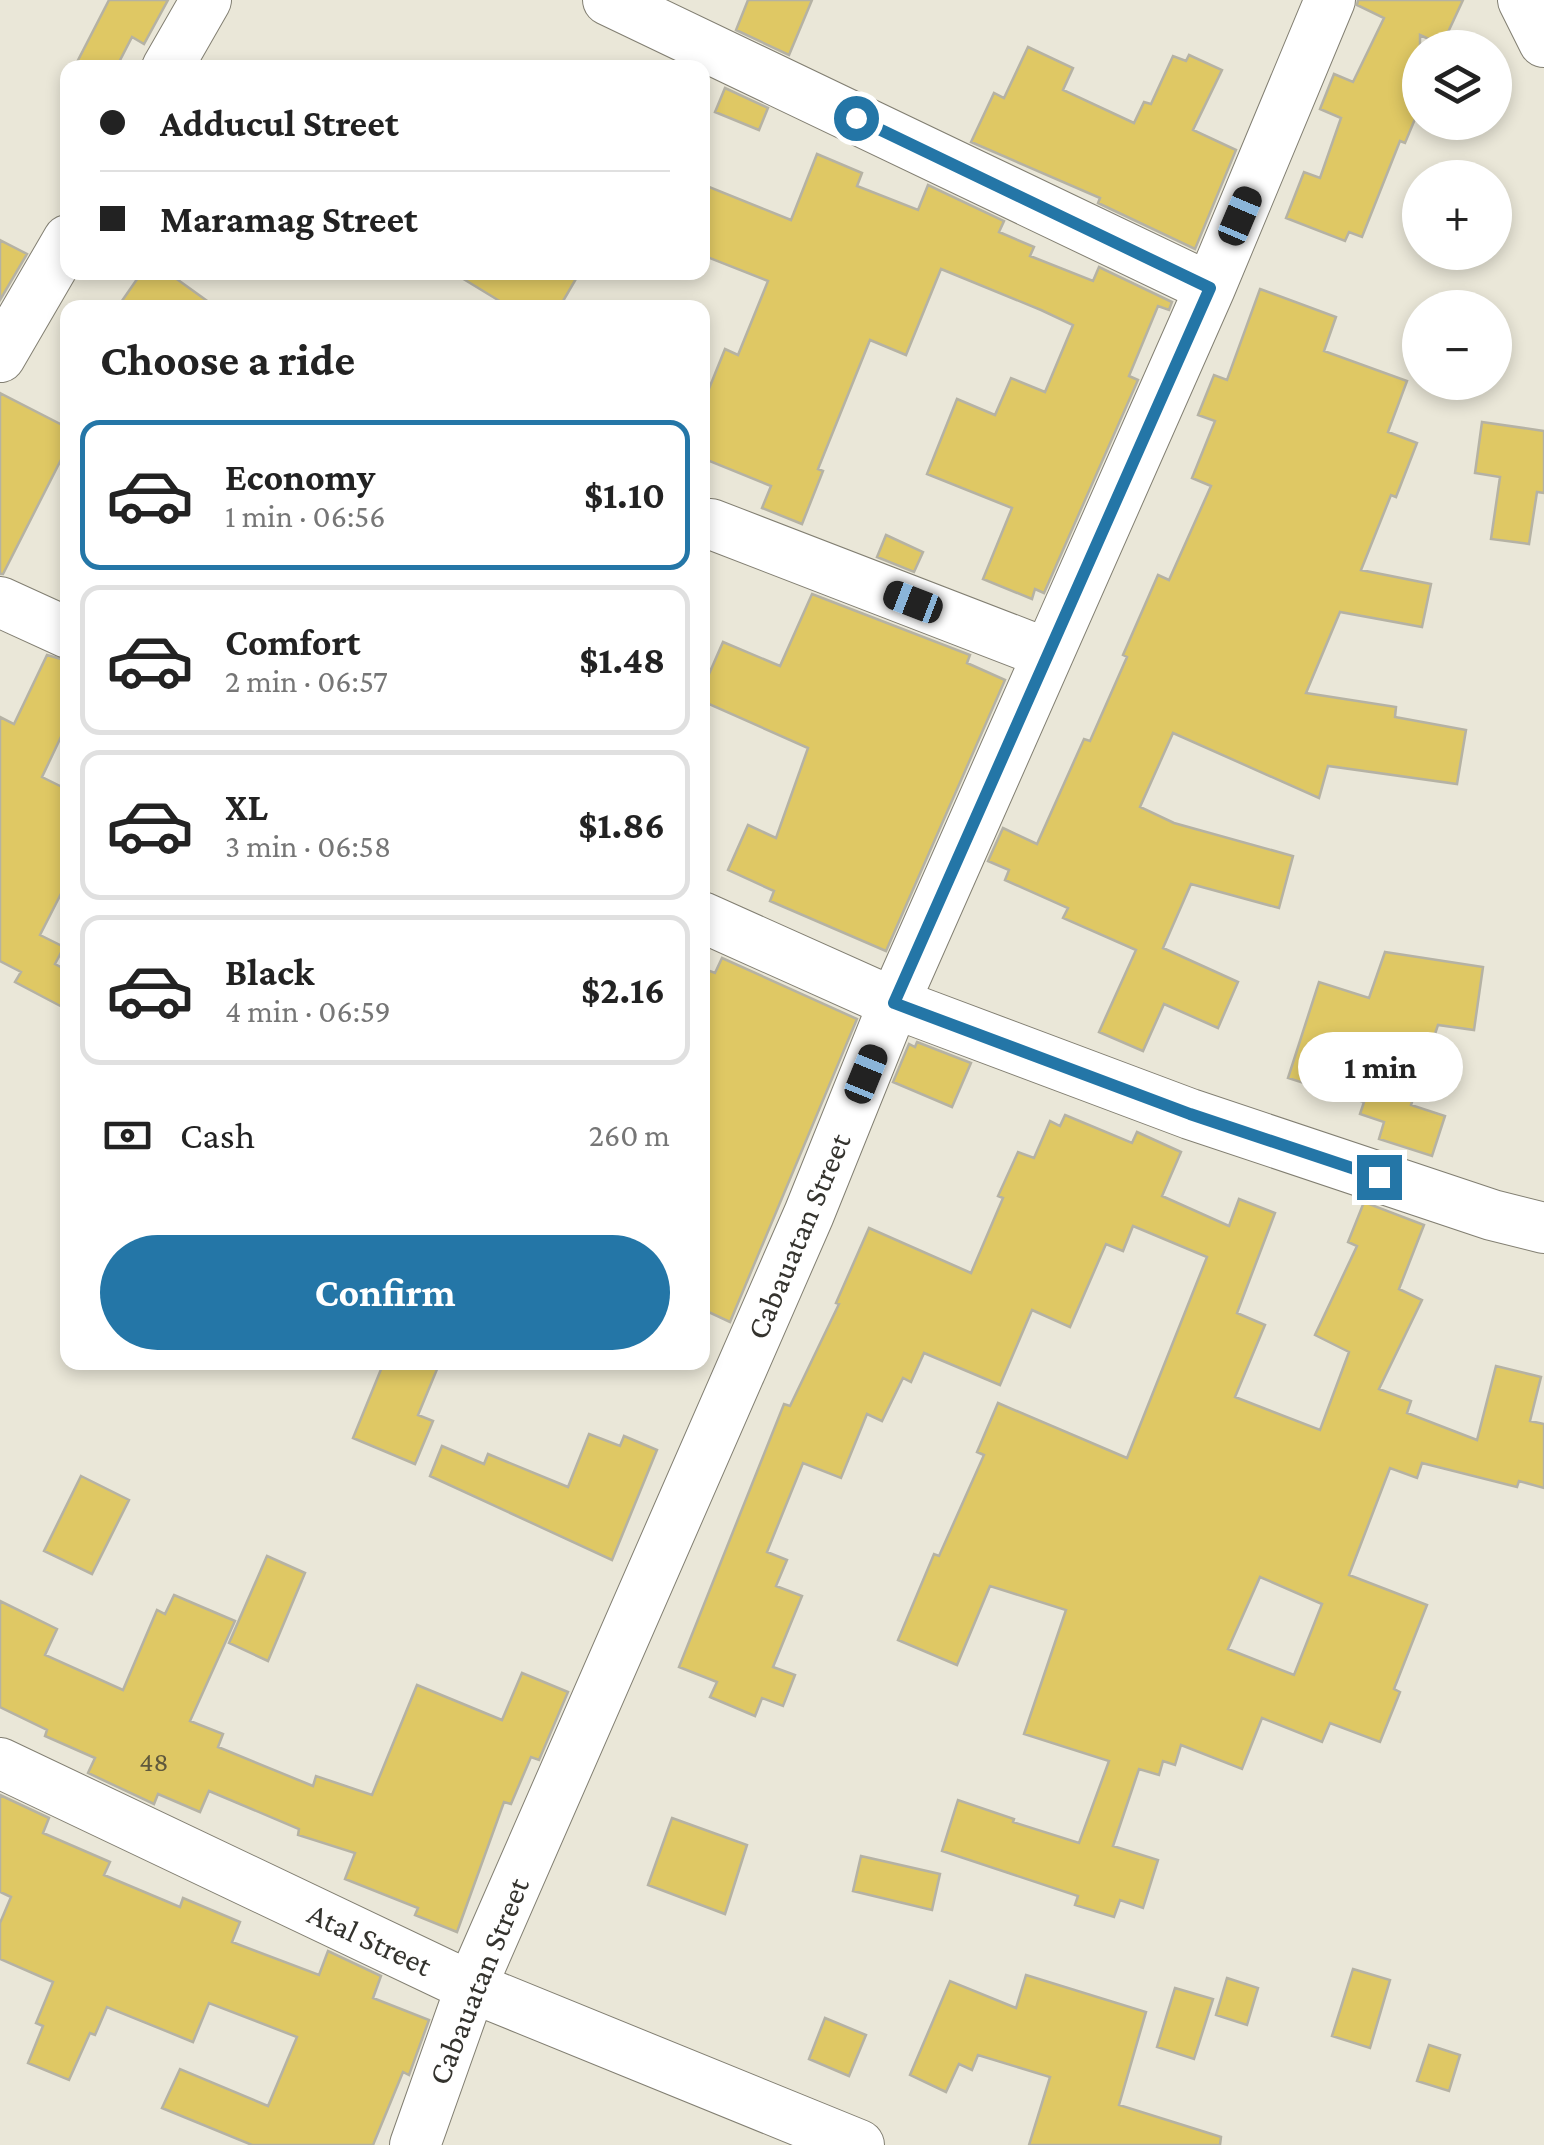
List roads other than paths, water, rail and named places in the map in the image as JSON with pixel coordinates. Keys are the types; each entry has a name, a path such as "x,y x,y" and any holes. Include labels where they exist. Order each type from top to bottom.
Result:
{"street":[{"path":"172,60 206,0"},
{"path":"608,0 1210,288"},
{"name":"Cabauatan Street","path":"416,2145 470,1987 810,1214 894,1003 1210,288 1330,0"},
{"path":"1523,0 1544,42"},
{"path":"0,357 60,254"},
{"path":"711,524 1048,654"},
{"path":"0,602 60,629"},
{"path":"710,921 894,1003 1190,1114 1492,1215 1544,1228"},
{"name":"Atal Street","path":"0,1763 470,1987 859,2145"}]}
